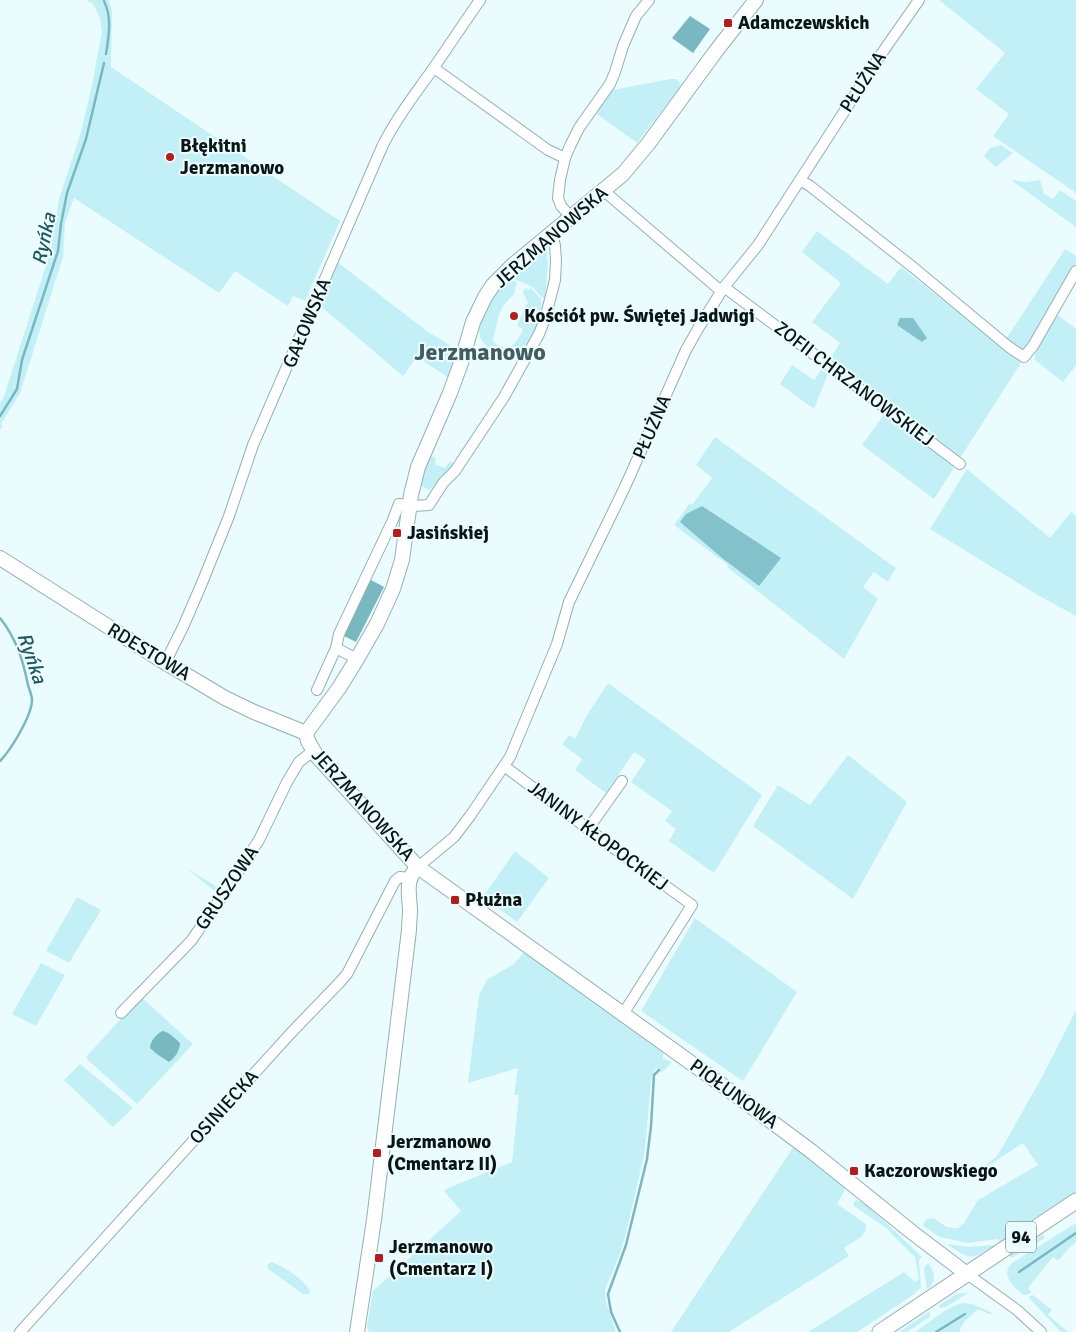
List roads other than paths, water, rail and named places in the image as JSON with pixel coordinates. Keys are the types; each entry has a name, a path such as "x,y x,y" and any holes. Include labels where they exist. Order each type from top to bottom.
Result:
{"main road":[{"name":"94","path":"880,1332 1076,1201"}],"street":[{"name":"GAŁOWSKA","path":"165,663 193,606 229,516 254,443 382,147 412,97 480,0"},
{"path":"571,217 558,198 565,158 579,128 610,84 636,16 649,0"},
{"name":"JERZMANOWSKA","path":"357,1332 374,1220 408,939 410,910 408,886 414,872 404,852 313,750 306,733 339,688 357,659 377,624 393,590 399,573 414,479 450,393 479,308 501,276 604,191 634,162 756,0"},
{"name":"PŁUŻNA","path":"414,872 454,837 504,766 515,746 557,644 569,602 624,490 698,327 723,289 758,245 884,50 919,0"},
{"path":"434,68 542,146 565,158"},
{"path":"800,180 914,268 1009,347 1024,357 1033,346 1076,271"},
{"name":"ZOFII CHRZANOWSKIEJ","path":"604,191 723,289 960,464"},
{"path":"317,690 336,648 339,634 392,522 398,504 429,505 443,483 455,471 504,397 539,334 546,319 555,280 555,246 550,235"},
{"name":"RDESTOWA","path":"0,558 165,663 236,704 306,733"},
{"path":"336,648 357,659"},
{"name":"GRUSZOWA","path":"122,1013 191,941 259,840 287,782 299,762 313,750"},
{"name":"JANINY KŁOPOCKIEJ","path":"504,766 692,905 623,1014"},
{"path":"588,829 622,781"},
{"name":"PIOŁUNOWA","path":"414,872 623,1014 790,1135 913,1233 1017,1310 1041,1332"},
{"name":"OSINIECKA","path":"20,1332 290,1034 347,974 393,884 400,877 414,872"}],"waterway":[{"name":"Ryńka","path":"104,1 109,20 106,54"},
{"name":"Ryńka","path":"0,416 17,389 22,360 58,251 67,193 86,139 104,63"},
{"name":"Ryńka","path":"0,618 18,650 32,696 29,714 10,749 0,761"},
{"path":"620,1332 611,1312 608,1294 626,1245 647,1159 654,1075 659,1070"},
{"path":"1019,1272 1076,1233"},
{"path":"936,1332 965,1314"}],"place":[{"name":"Adamczewskich","path":"728,23"},
{"name":"Błękitni Jerzmanowo","path":"170,157"},
{"name":"Kościół pw. Świętej Jadwigi","path":"514,316"},
{"name":"Jasińskiej","path":"397,533"},
{"name":"Płużna","path":"455,900"},
{"name":"Jerzmanowo (Cmentarz II)","path":"377,1153"},
{"name":"Kaczorowskiego","path":"854,1171"},
{"name":"Jerzmanowo (Cmentarz I)","path":"379,1258"}],"district":[{"name":"Jerzmanowo","path":"480,352"}]}
